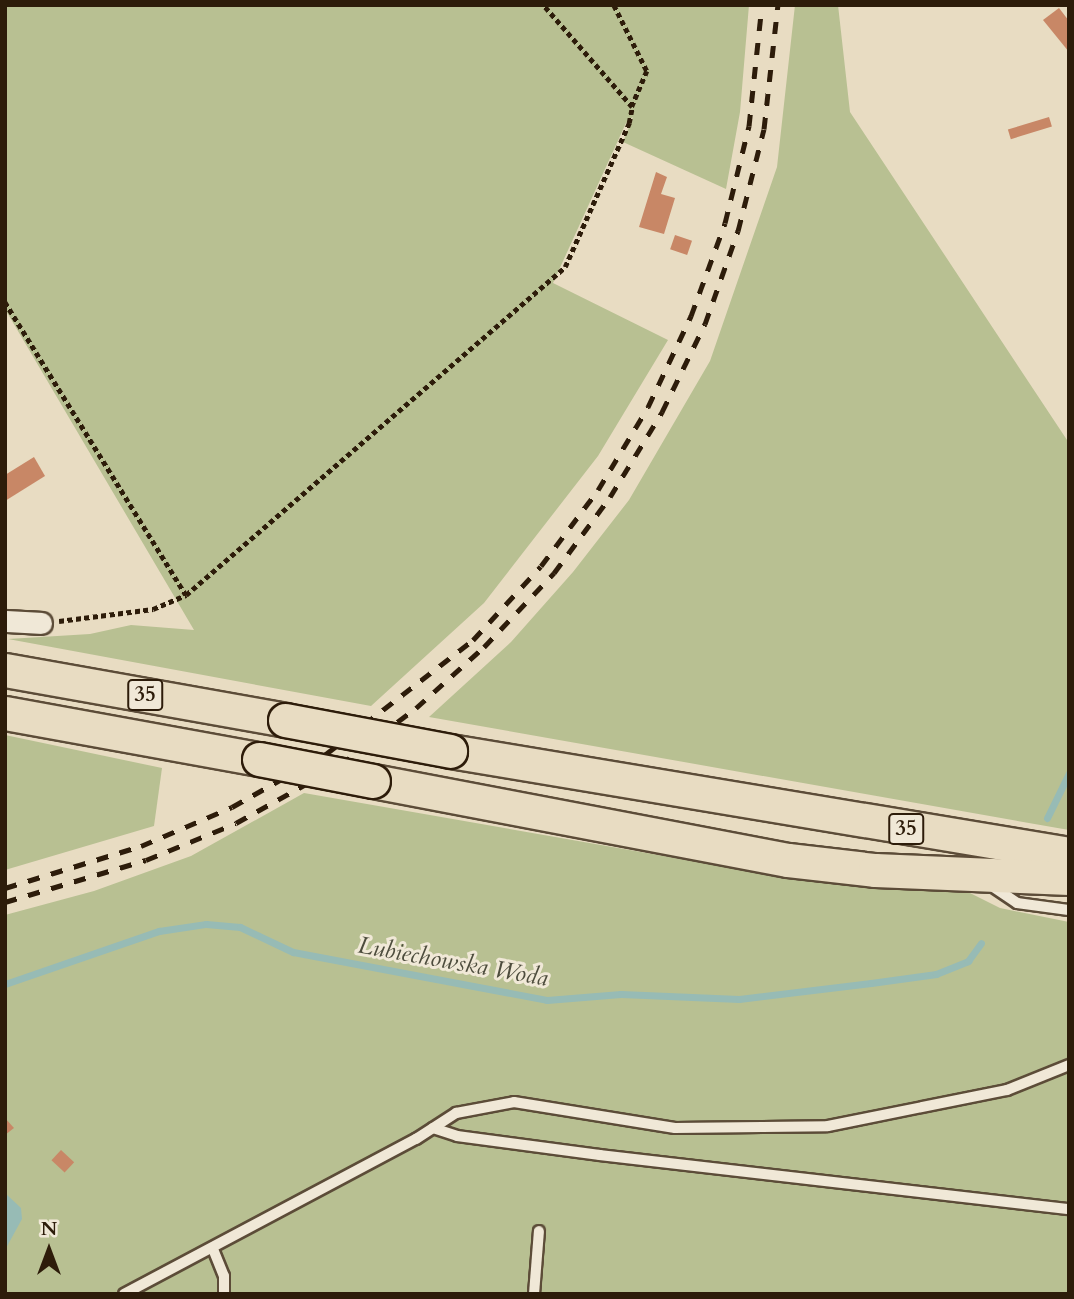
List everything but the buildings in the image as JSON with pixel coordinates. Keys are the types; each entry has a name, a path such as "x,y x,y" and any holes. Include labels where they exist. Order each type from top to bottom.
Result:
{"main road":[{"name":"35","path":"5,670 743,802 1069,854"},
{"name":"35","path":"5,713 682,841 840,867 1069,878"},
{"path":"682,841 742,839 751,817 743,802"}],"street":[{"path":"5,621 41,623"}],"lane":[{"path":"972,873 1017,903 1069,910"},
{"path":"124,1294 213,1249 456,1113 514,1102 675,1128 828,1126 1007,1090 1069,1065"},
{"path":"433,1128 457,1136 600,1155 1069,1209"},
{"path":"534,1294 539,1231"},
{"path":"213,1249 224,1276 224,1294"}],"path":[{"path":"542,5 632,107"},
{"path":"41,623 153,609 186,594 565,267 629,124 632,107 647,71 614,5"},
{"path":"5,302 186,594"}],"green space":[{"path":"5,5 749,5 740,112 726,189 623,142 633,117 626,123 553,283 668,340 598,456 484,603 371,706 8,639 90,634 131,625 194,630 5,309"},
{"path":"795,5 838,5 850,112 1069,443 1069,830 429,717 511,642 573,572 629,500 710,361 777,167"},
{"path":"5,735 162,768 154,826 5,870"},
{"path":"304,793 801,880 962,889 1000,908 1069,922 1069,1294 5,1294 5,915 94,891 191,856"}],"water":[{"path":"5,1193 21,1208 22,1219 5,1250"}],"waterway":[{"name":"Lubiechowska Woda","path":"1047,818 1069,773"},
{"name":"Lubiechowska Woda","path":"5,984 159,931 206,924 240,927 293,952 547,1000 621,994 739,999 871,983 936,974 968,961 981,943"}],"railway":[{"path":"5,888 141,846 232,807 326,754 473,640 541,566 598,490 648,407 691,316 725,223 749,126 762,5"},
{"path":"5,902 146,860 236,823 340,765 416,708 484,647 554,573 610,497 662,412 705,324 738,231 764,129 778,5"}]}
